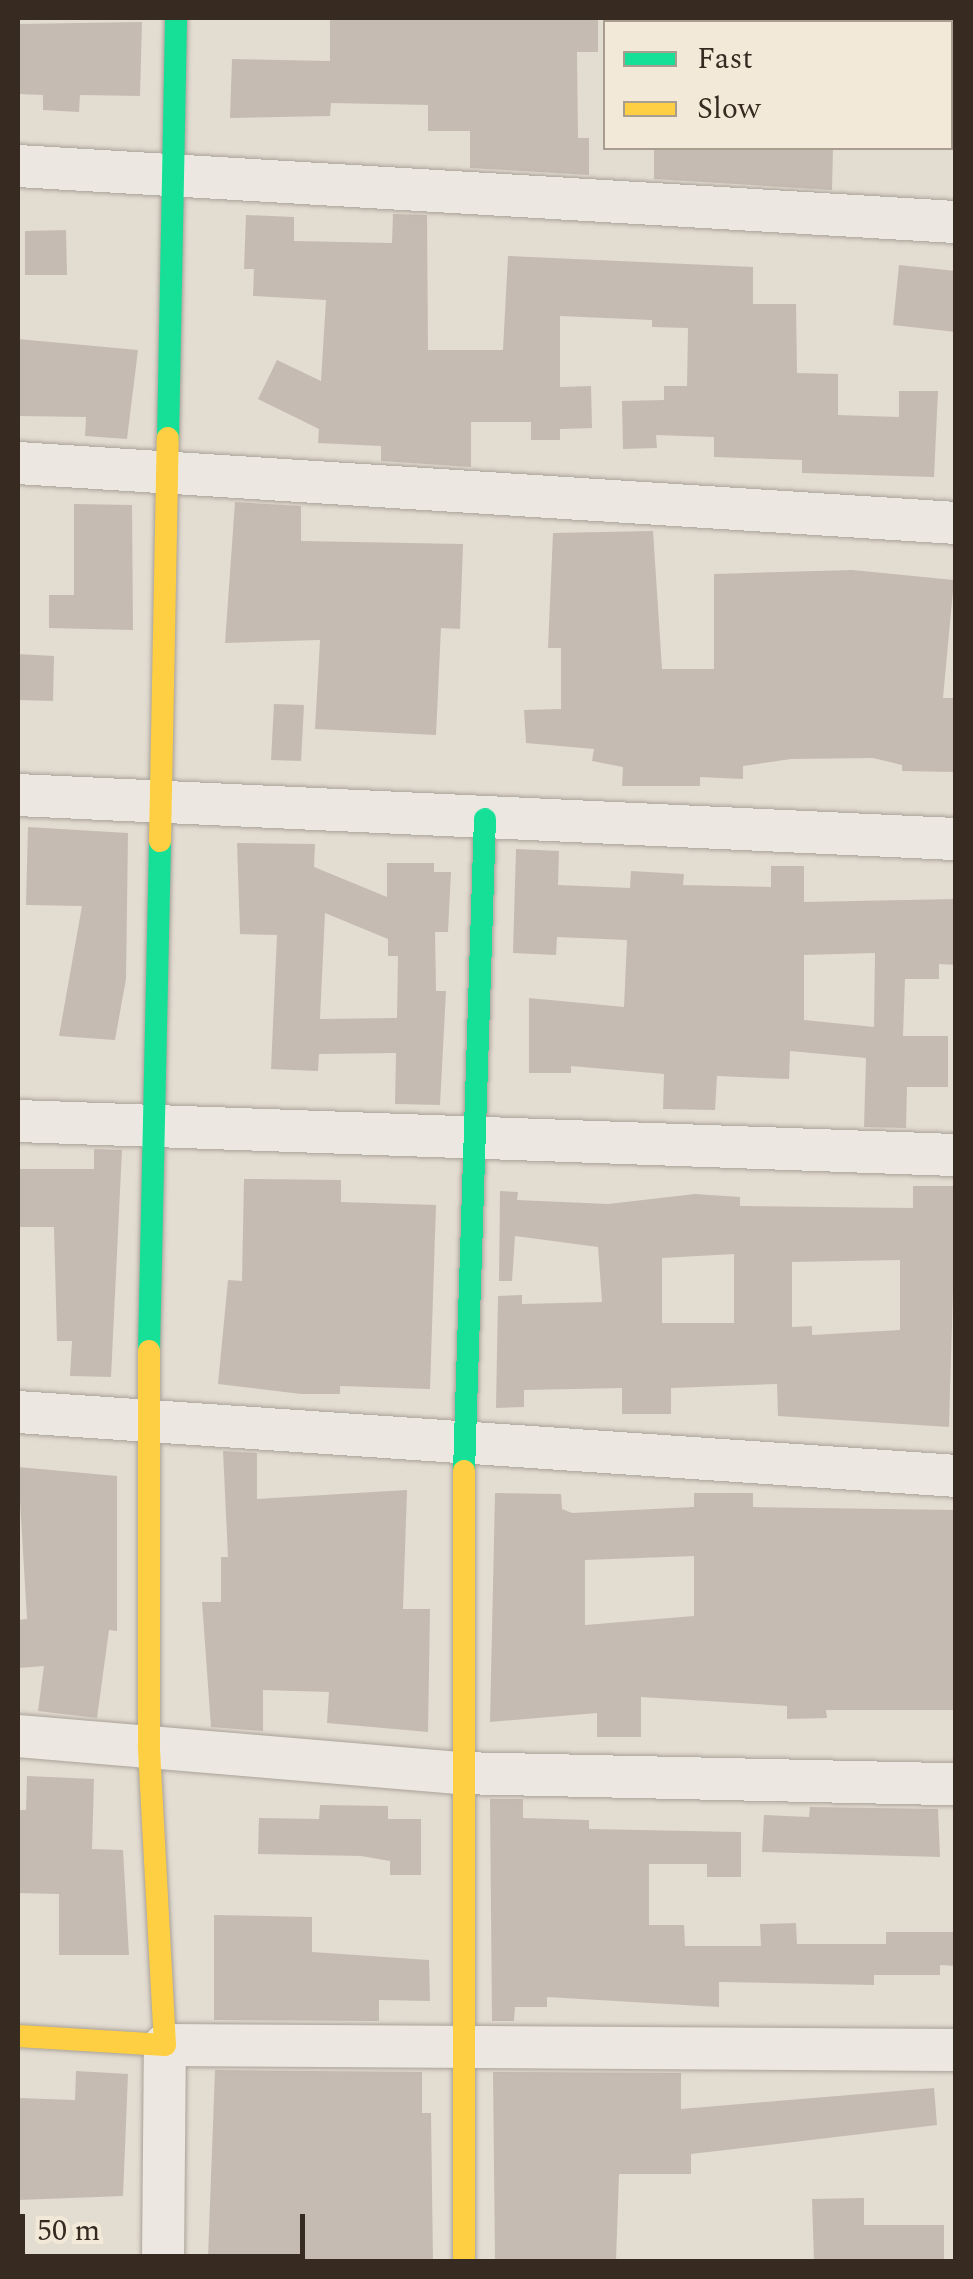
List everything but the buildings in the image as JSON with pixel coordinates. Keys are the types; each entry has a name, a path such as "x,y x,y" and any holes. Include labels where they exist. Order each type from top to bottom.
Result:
{"street":[{"path":"163,2262 164,2045 150,1745 148,1422 176,18"},
{"path":"18,166 956,222"},
{"path":"18,463 956,523"},
{"path":"18,795 161,805 956,839"},
{"path":"464,2262 458,1773 470,1140 485,819"},
{"path":"18,1121 154,1131 956,1155"},
{"path":"18,1412 956,1476"},
{"path":"18,1736 458,1773 956,1784"},
{"path":"18,2036 164,2045 956,2050"}],"traffic: fast":[{"path":"168,438 176,18"},
{"path":"464,1471 485,819"},
{"path":"149,1351 160,841"}],"traffic: slow":[{"path":"160,841 168,438"},
{"path":"18,2036 165,2045 149,1745 149,1351"},
{"path":"464,1471 464,2262"}]}
